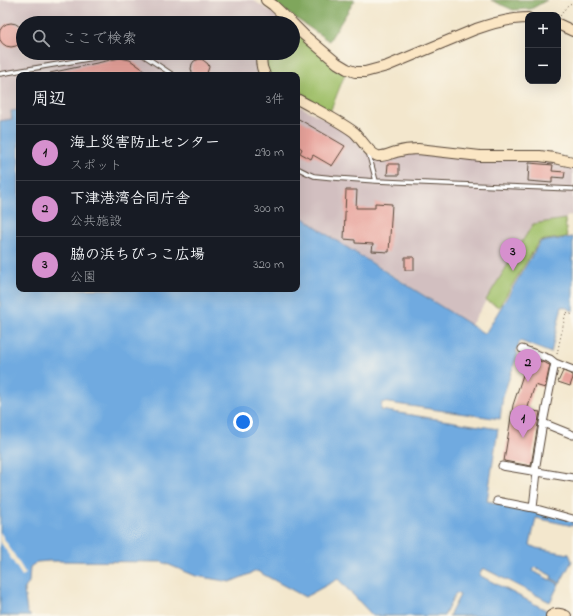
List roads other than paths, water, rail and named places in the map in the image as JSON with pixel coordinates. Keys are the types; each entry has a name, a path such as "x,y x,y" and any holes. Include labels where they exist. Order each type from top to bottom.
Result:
{"street":[{"path":"266,0 284,16"},
{"path":"280,12 283,16"},
{"path":"300,31 346,69 355,72 365,72 386,66 489,24 504,20 525,18"},
{"path":"561,25 573,31"},
{"path":"300,34 304,35"},
{"path":"260,60 264,72"},
{"path":"300,101 347,127 355,133 374,154 378,156 410,149 418,149 480,156 540,156 573,162"},
{"path":"522,349 550,359 555,363 573,370"},
{"path":"533,508 536,471 543,423 555,363"},
{"path":"543,423 573,435"},
{"path":"502,466 573,478"},
{"path":"497,501 533,508 573,519"},
{"path":"551,616 556,614 566,616"}],"lane":[{"path":"0,74 82,60"},
{"path":"150,60 168,72"},
{"path":"367,147 376,181"},
{"path":"300,170 314,176 376,181 573,189"}],"water":[{"path":"16,110 16,292 300,292 300,215 332,238 485,334 540,242 573,237 573,311 562,306 551,353 520,341 516,352 518,353 503,396 500,419 382,402 381,410 498,429 487,501 573,520 573,526 536,518 530,545 536,548 569,554 572,561 560,583 551,578 552,576 535,567 533,571 559,584 550,602 483,568 479,575 548,611 546,616 449,616 460,595 456,593 444,616 373,616 338,579 305,597 257,571 230,582 196,576 162,562 49,561 37,562 30,567 29,582 24,590 27,612 31,616 0,616 0,121 12,119 11,111"}],"place":[{"name":"脇の浜ちびっこ広場","path":"513,271"},
{"name":"下津港湾合同庁舎","path":"528,382"},
{"name":"海上災害防止センター","path":"523,438"}]}
